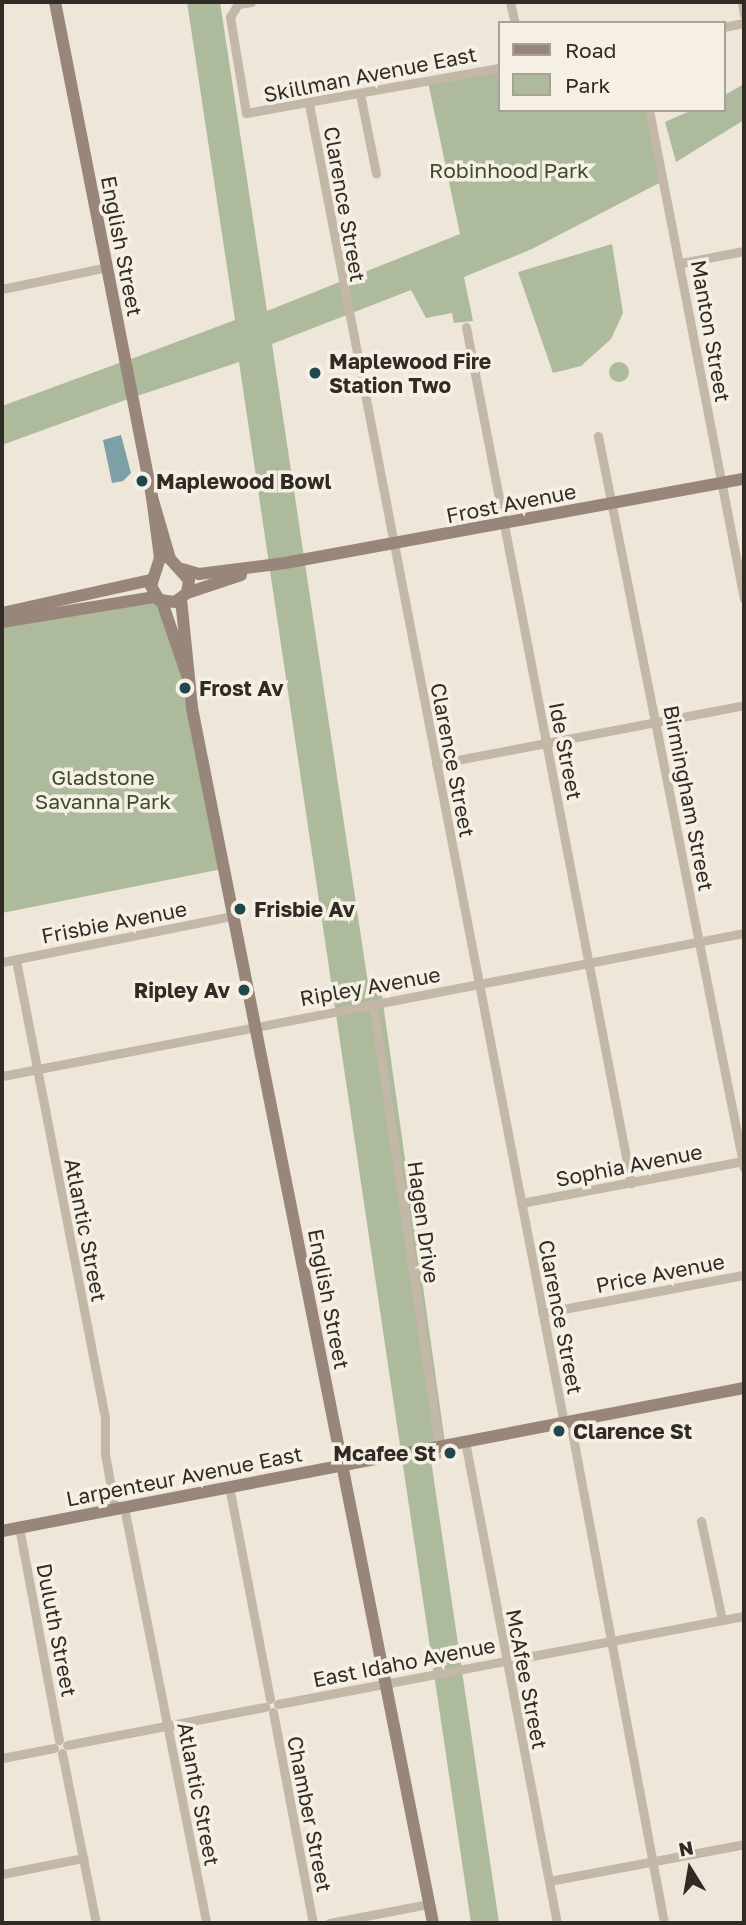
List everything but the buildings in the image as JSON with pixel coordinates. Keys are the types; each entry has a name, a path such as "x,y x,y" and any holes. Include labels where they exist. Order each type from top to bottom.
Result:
{"street":[{"name":"English Street","path":"55,2 152,497 160,558 153,575"},
{"name":"Skillman Avenue East","path":"251,2 232,9 230,18 246,113 309,104 498,68"},
{"path":"510,2 515,21"},
{"path":"742,2 744,15"},
{"path":"725,27 744,23"},
{"path":"360,94 376,173"},
{"name":"Clarence Street","path":"309,104 542,1313 611,1641 664,1923"},
{"name":"Manton Street","path":"649,112 681,263 744,599"},
{"path":"681,263 744,251"},
{"path":"2,289 107,267"},
{"name":"Ide Street","path":"466,327 631,1182"},
{"name":"Birmingham Street","path":"598,436 744,1165"},
{"name":"Frost Avenue","path":"180,568 199,574 285,563 744,479"},
{"name":"English Street","path":"152,497 168,554 180,568"},
{"name":"Frost Avenue","path":"184,596 201,584 285,563"},
{"path":"2,613 153,575 166,565 180,568 189,580 184,596 2,622"},
{"path":"153,575 159,599"},
{"name":"English Street","path":"184,596 191,663 189,682"},
{"name":"English Street","path":"159,599 189,682 232,916 257,1025 341,1465 433,1923"},
{"path":"436,764 744,705"},
{"name":"Frisbie Avenue","path":"2,962 232,916"},
{"name":"Ripley Avenue","path":"2,1076 744,933"},
{"name":"Atlantic Street","path":"16,960 105,1417 105,1454 168,1726 206,1923"},
{"name":"Hagen Drive","path":"373,1004 439,1446"},
{"name":"Sophia Avenue","path":"521,1203 631,1182 744,1165"},
{"name":"Price Avenue","path":"542,1313 744,1275"},
{"name":"Larpenteur Avenue East","path":"2,1531 744,1388"},
{"name":"McAfee Street","path":"465,1441 557,1923"},
{"name":"Chamber Street","path":"229,1486 313,1923"},
{"path":"701,1521 722,1620"},
{"name":"Duluth Street","path":"19,1527 96,1923"},
{"name":"East Idaho Avenue","path":"2,1758 744,1616"},
{"path":"548,1881 744,1844"},
{"path":"2,1874 83,1858"},
{"path":"329,1923 429,1904"}],"green space":[{"name":"Robinhood Park","path":"187,2 220,2 267,311 460,234 428,82 498,68 498,112 649,112 663,181 532,249 464,277 473,321 454,323 452,313 426,318 411,290 272,344 369,990 381,989 447,1457 431,1460 499,1923 471,1923 239,362 137,396 131,359 235,320"},
{"path":"744,84 744,120 676,162 665,122 688,112 725,112 725,95"},
{"path":"612,244 623,313 611,339 581,366 553,373 518,272"},
{"path":"122,362 128,399 2,445 2,406"},
{"path":"619,362 626,365 629,372 626,379 619,382 612,379 609,372 612,365"},
{"name":"Gladstone Savanna Park","path":"165,594 222,869 2,913 2,625"}],"water":[{"path":"121,435 131,473 123,481 112,483 103,440"}],"place":[{"name":"Maplewood Fire Station Two","path":"315,373"},
{"name":"Maplewood Bowl","path":"142,481"},
{"name":"Frost Av","path":"185,688"},
{"name":"Frisbie Av","path":"240,909"},
{"name":"Ripley Av","path":"244,990"},
{"name":"Clarence St","path":"559,1431"},
{"name":"Mcafee St","path":"450,1453"}]}
